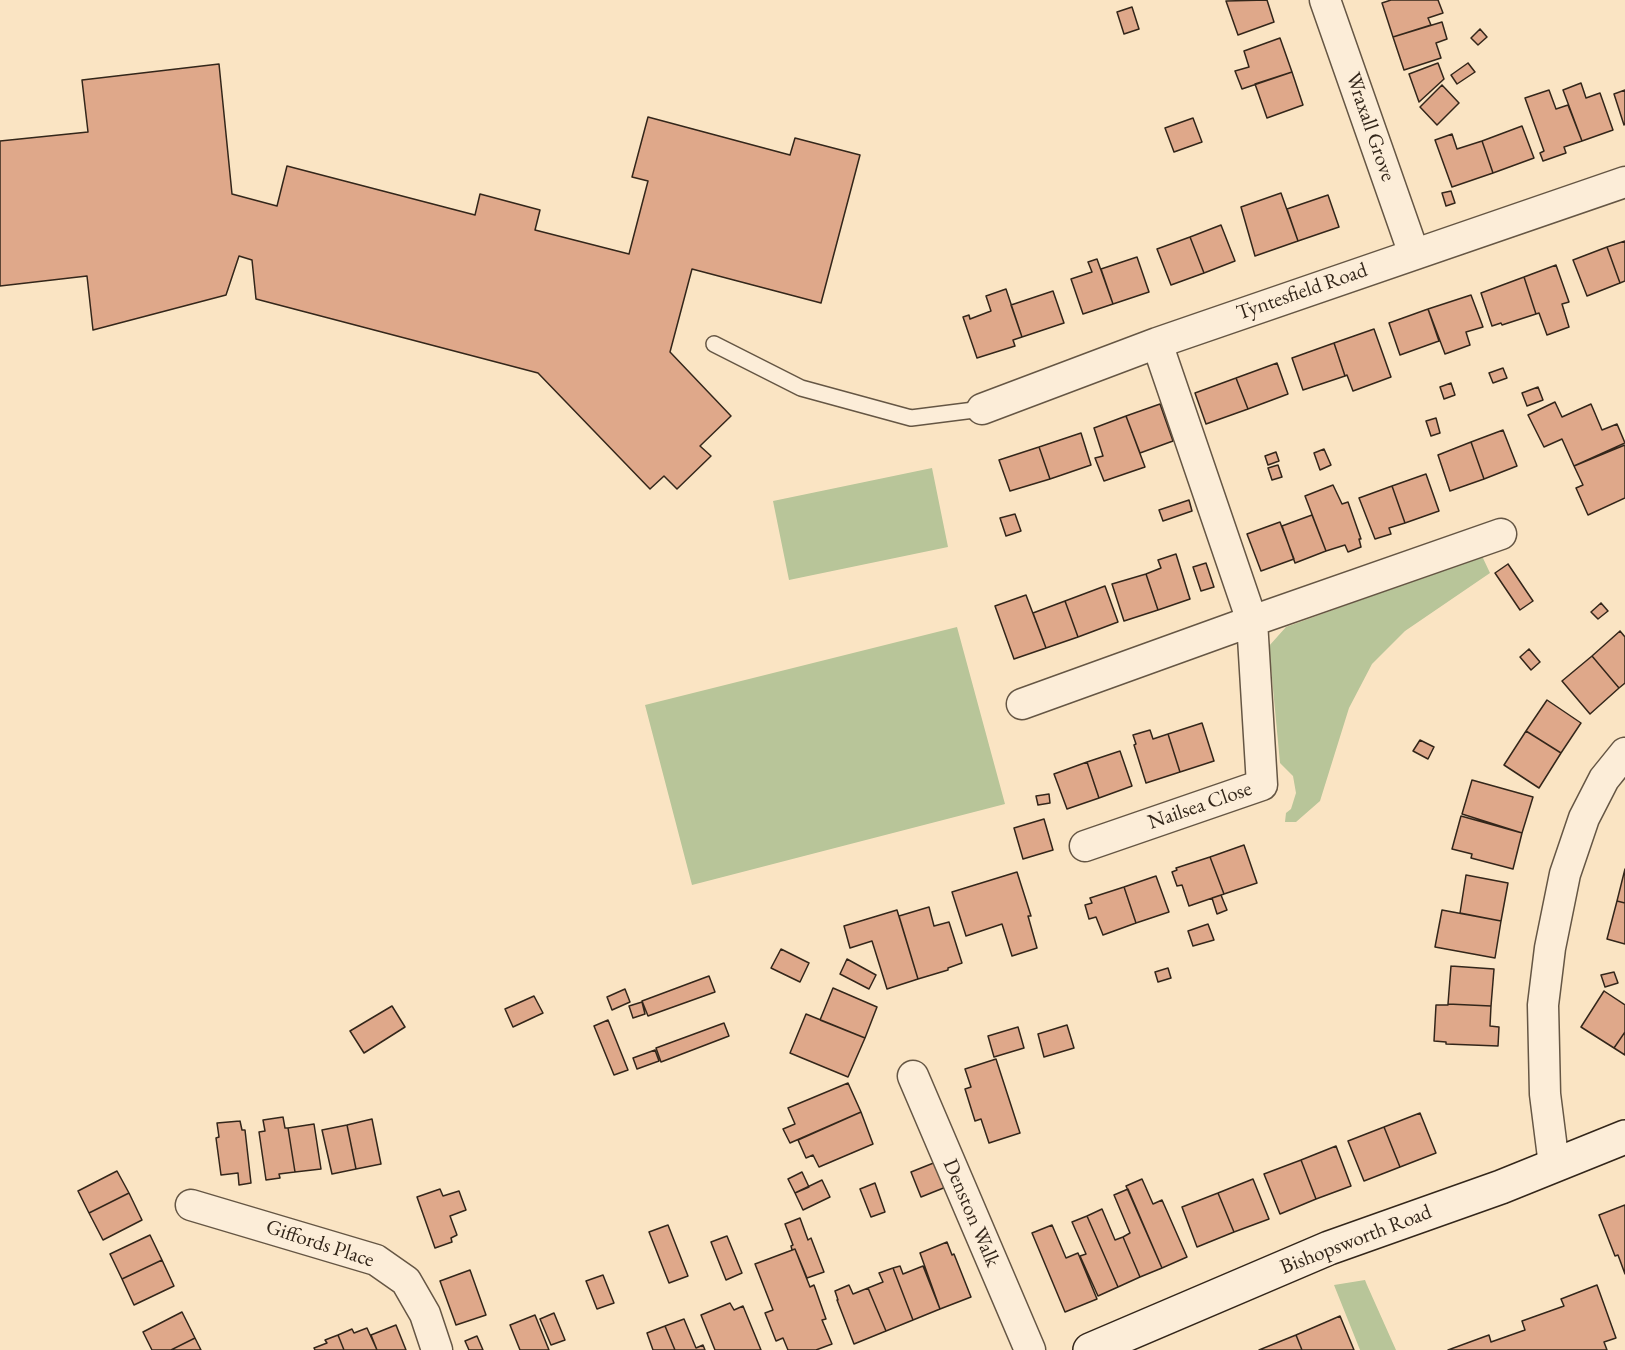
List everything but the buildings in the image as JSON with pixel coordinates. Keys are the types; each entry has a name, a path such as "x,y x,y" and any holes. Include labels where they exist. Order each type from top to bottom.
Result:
{"street":[{"name":"Wraxall Grove","path":"1325,0 1414,254"},
{"name":"Tyntesfield Road","path":"982,409 1157,343 1625,182"},
{"name":"Nailsea Close","path":"1085,846 1262,785 1252,621 1157,343"},
{"path":"1022,704 1501,534"},
{"path":"1554,1165 1545,1094 1543,1016 1550,948 1565,874 1584,818 1604,779 1625,753"},
{"name":"Denston Walk","path":"913,1076 1030,1350"},
{"name":"Bishopsworth Road","path":"1090,1350 1329,1248 1501,1187 1625,1137"},
{"name":"Giffords Place","path":"191,1205 376,1260 406,1281 425,1314 437,1350"}],"lane":[{"path":"714,344 801,388 911,418 982,409"}],"green space":[{"path":"932,468 948,547 789,580 773,501"},
{"path":"1482,556 1490,573 1405,631 1372,664 1349,708 1320,801 1296,822 1285,822 1286,813 1291,809 1296,793 1293,776 1280,763 1269,646 1286,627"},
{"path":"957,627 1005,804 692,885 645,705"},
{"path":"1365,1280 1396,1350 1360,1350 1334,1285"}]}
